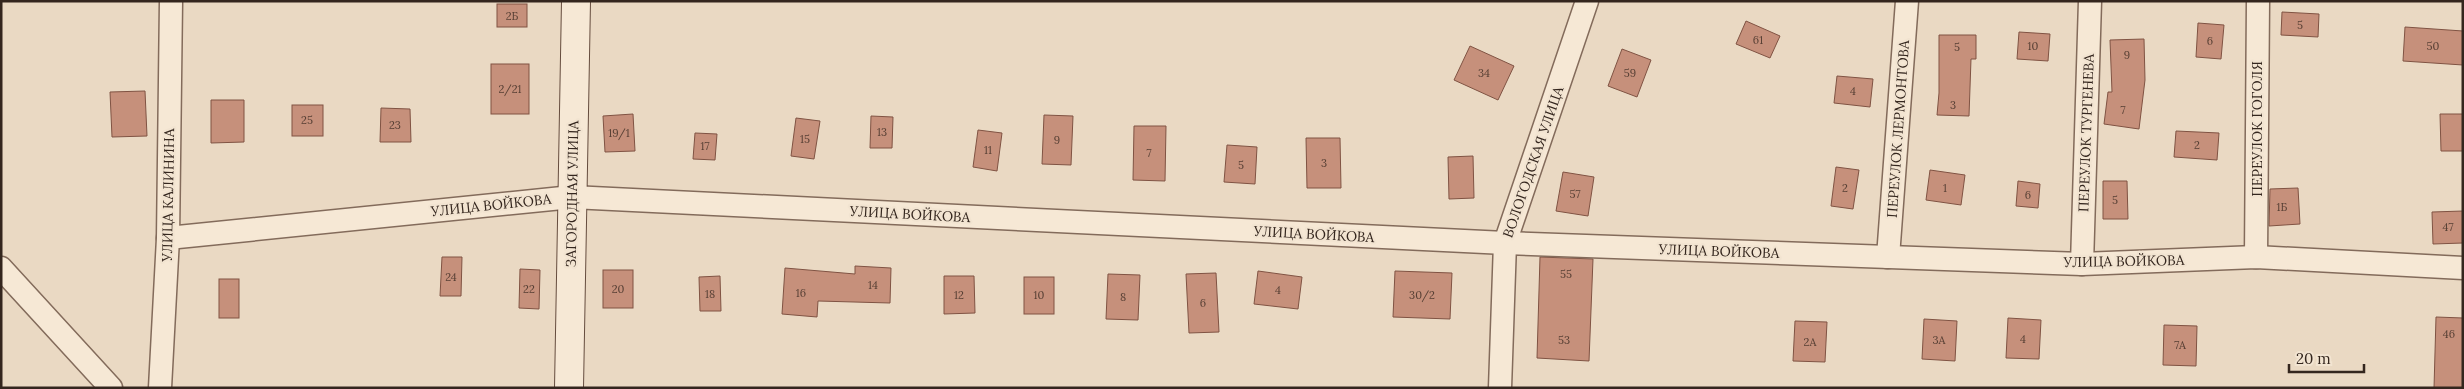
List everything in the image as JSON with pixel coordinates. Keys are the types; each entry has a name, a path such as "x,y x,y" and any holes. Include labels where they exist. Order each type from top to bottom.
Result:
{"street":[{"name":"УЛИЦА КАЛИНИНА","path":"160,388 168,238 171,1"},
{"name":"ЗАГОРОДНАЯ УЛИЦА","path":"569,388 576,1"},
{"name":"ВОЛОГОДСКАЯ УЛИЦА","path":"1500,388 1505,243 1587,1"},
{"name":"ПЕРЕУЛОК ЛЕРМОНТОВА","path":"1888,257 1908,1"},
{"name":"ПЕРЕУЛОК ТУРГЕНЕВА","path":"2082,264 2090,1"},
{"name":"ПЕРЕУЛОК ГОГОЛЯ","path":"2256,257 2258,1"},
{"name":"УЛИЦА ВОЙКОВА","path":"168,238 572,197 1505,243 2082,264 2256,257 2463,268"},
{"path":"1,268 111,388"}],"building":[{"path":"497,4 527,4 527,27 497,27"},
{"path":"2282,12 2319,14 2318,37 2281,35"},
{"path":"1746,21 1780,36 1770,58 1736,44"},
{"path":"2198,23 2224,25 2221,59 2196,57"},
{"path":"2405,27 2463,31 2463,65 2403,61"},
{"path":"2019,32 2050,34 2048,61 2017,59"},
{"path":"1939,35 1976,35 1976,59 1971,59 1969,116 1937,115"},
{"path":"2144,39 2145,80 2139,129 2104,124 2108,92 2112,92 2110,40"},
{"path":"1470,46 1514,66 1498,100 1454,80"},
{"path":"1622,49 1651,60 1637,97 1608,86"},
{"path":"491,64 529,64 529,114 491,114"},
{"path":"1837,76 1873,79 1870,107 1834,103"},
{"path":"145,91 147,136 112,137 110,92"},
{"path":"211,100 244,100 244,142 211,143"},
{"path":"292,105 323,105 323,136 292,136"},
{"path":"381,108 410,109 411,142 380,142"},
{"path":"633,114 635,151 605,152 603,116"},
{"path":"2440,114 2463,114 2463,151 2441,151"},
{"path":"1044,115 1073,116 1071,165 1042,164"},
{"path":"871,116 893,117 892,148 870,148"},
{"path":"796,118 820,121 814,159 791,156"},
{"path":"1134,126 1166,126 1165,181 1133,180"},
{"path":"978,130 1002,133 997,171 973,167"},
{"path":"2176,131 2219,133 2217,160 2174,157"},
{"path":"695,133 717,134 715,160 693,159"},
{"path":"1306,138 1340,138 1341,188 1307,188"},
{"path":"1227,145 1257,147 1255,184 1224,182"},
{"path":"1473,156 1474,198 1449,199 1448,157"},
{"path":"1836,167 1859,170 1853,209 1831,206"},
{"path":"1930,170 1965,175 1961,205 1926,200"},
{"path":"1563,172 1594,177 1588,216 1556,211"},
{"path":"2018,181 2040,184 2038,208 2016,206"},
{"path":"2103,181 2127,181 2128,219 2103,219"},
{"path":"2298,188 2300,224 2269,226 2270,189"},
{"path":"2463,211 2463,243 2433,244 2432,212"},
{"path":"442,257 462,257 461,296 440,296"},
{"path":"1540,257 1593,259 1589,361 1537,358"},
{"path":"855,266 891,268 890,303 818,301 817,317 782,314 785,268 855,274"},
{"path":"520,269 540,270 539,309 519,308"},
{"path":"603,270 633,270 633,308 603,308"},
{"path":"1258,271 1302,277 1298,309 1254,304"},
{"path":"1395,271 1452,273 1450,319 1393,317"},
{"path":"1216,273 1219,332 1189,333 1186,274"},
{"path":"1108,274 1140,275 1138,320 1106,319"},
{"path":"720,276 721,311 700,311 699,277"},
{"path":"944,276 974,276 975,313 944,314"},
{"path":"1024,277 1054,277 1054,314 1024,314"},
{"path":"219,279 239,279 239,318 219,318"},
{"path":"2436,317 2463,318 2463,388 2434,388"},
{"path":"2008,318 2041,320 2039,359 2006,358"},
{"path":"1924,319 1957,321 1955,361 1922,359"},
{"path":"1795,321 1827,322 1825,362 1793,361"},
{"path":"2164,325 2197,326 2196,366 2163,365"}]}
